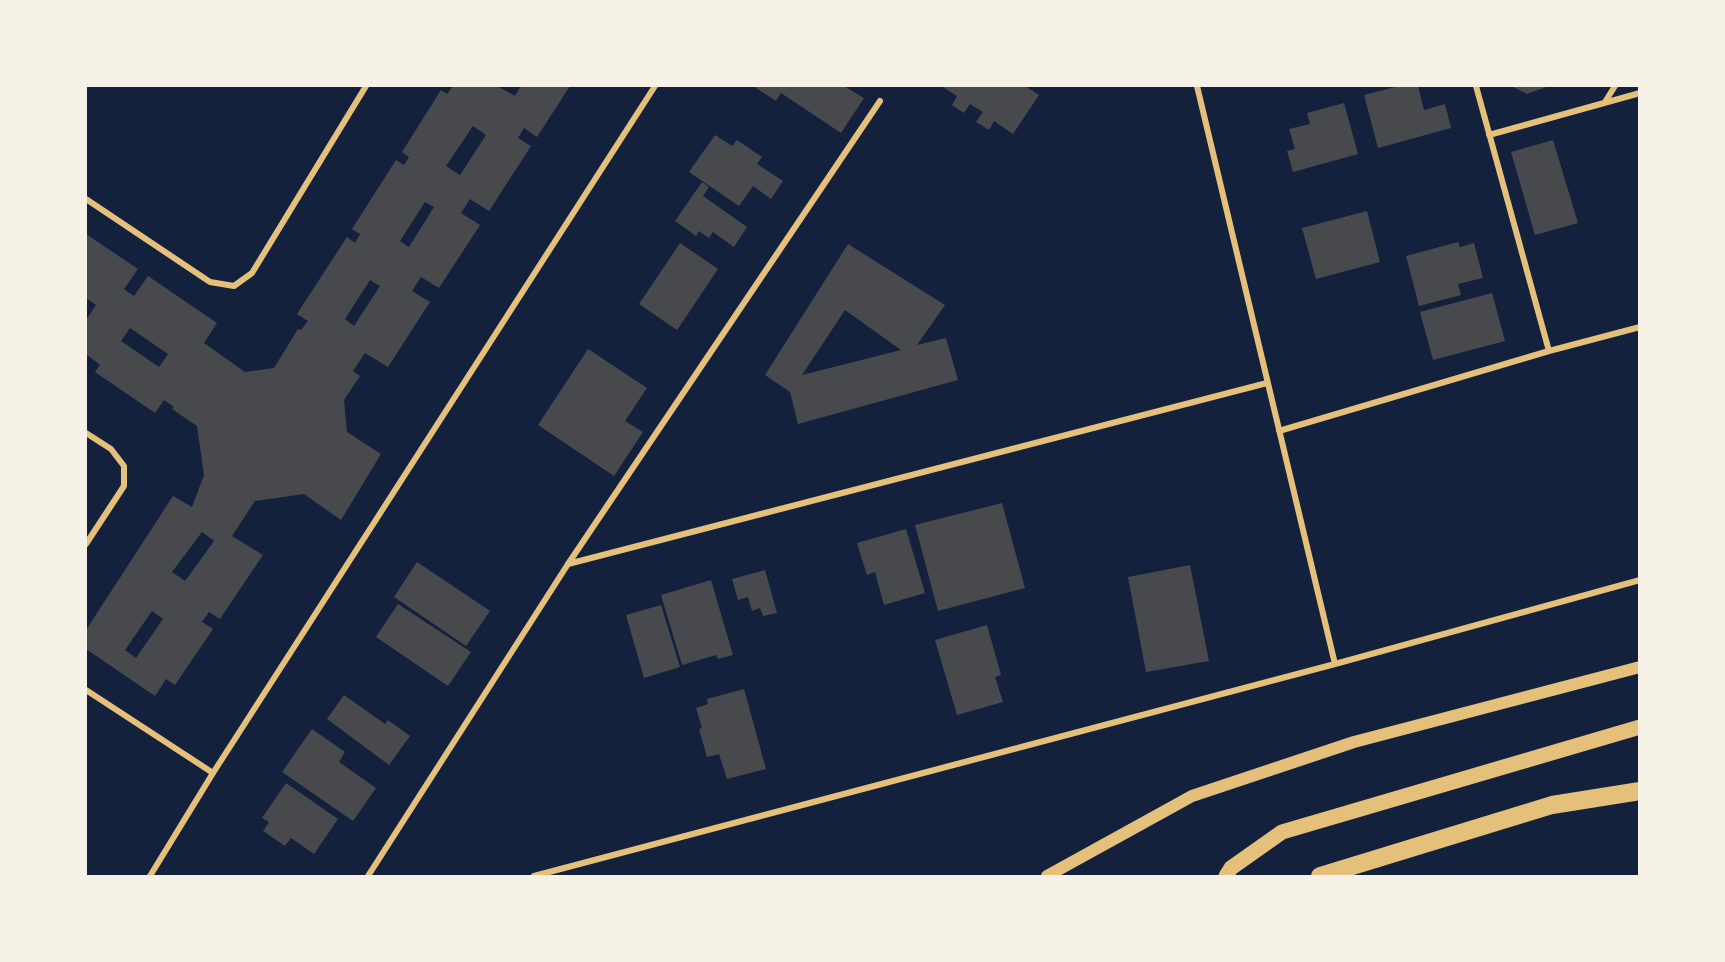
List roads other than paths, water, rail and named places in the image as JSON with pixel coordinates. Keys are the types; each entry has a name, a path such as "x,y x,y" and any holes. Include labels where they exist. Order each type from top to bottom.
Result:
{"highway":[{"path":"1320,876 1552,805 1640,791"}],"main road":[{"path":"1047,876 1192,796 1354,742 1640,667"},
{"path":"1226,876 1231,868 1282,832 1640,727"}],"street":[{"path":"86,199 210,282 234,286 252,273 366,86"},
{"path":"150,876 213,773 655,86"},
{"path":"1197,86 1335,664"},
{"path":"1476,86 1550,351"},
{"path":"1605,102 1615,86"},
{"path":"1489,135 1640,93"},
{"path":"368,876 568,564 880,101"},
{"path":"1279,431 1550,351 1640,327"},
{"path":"568,564 1267,383"},
{"path":"86,433 111,449 124,466 124,486 86,544"},
{"path":"534,876 1335,664 1640,580"},
{"path":"86,690 213,773"}]}
